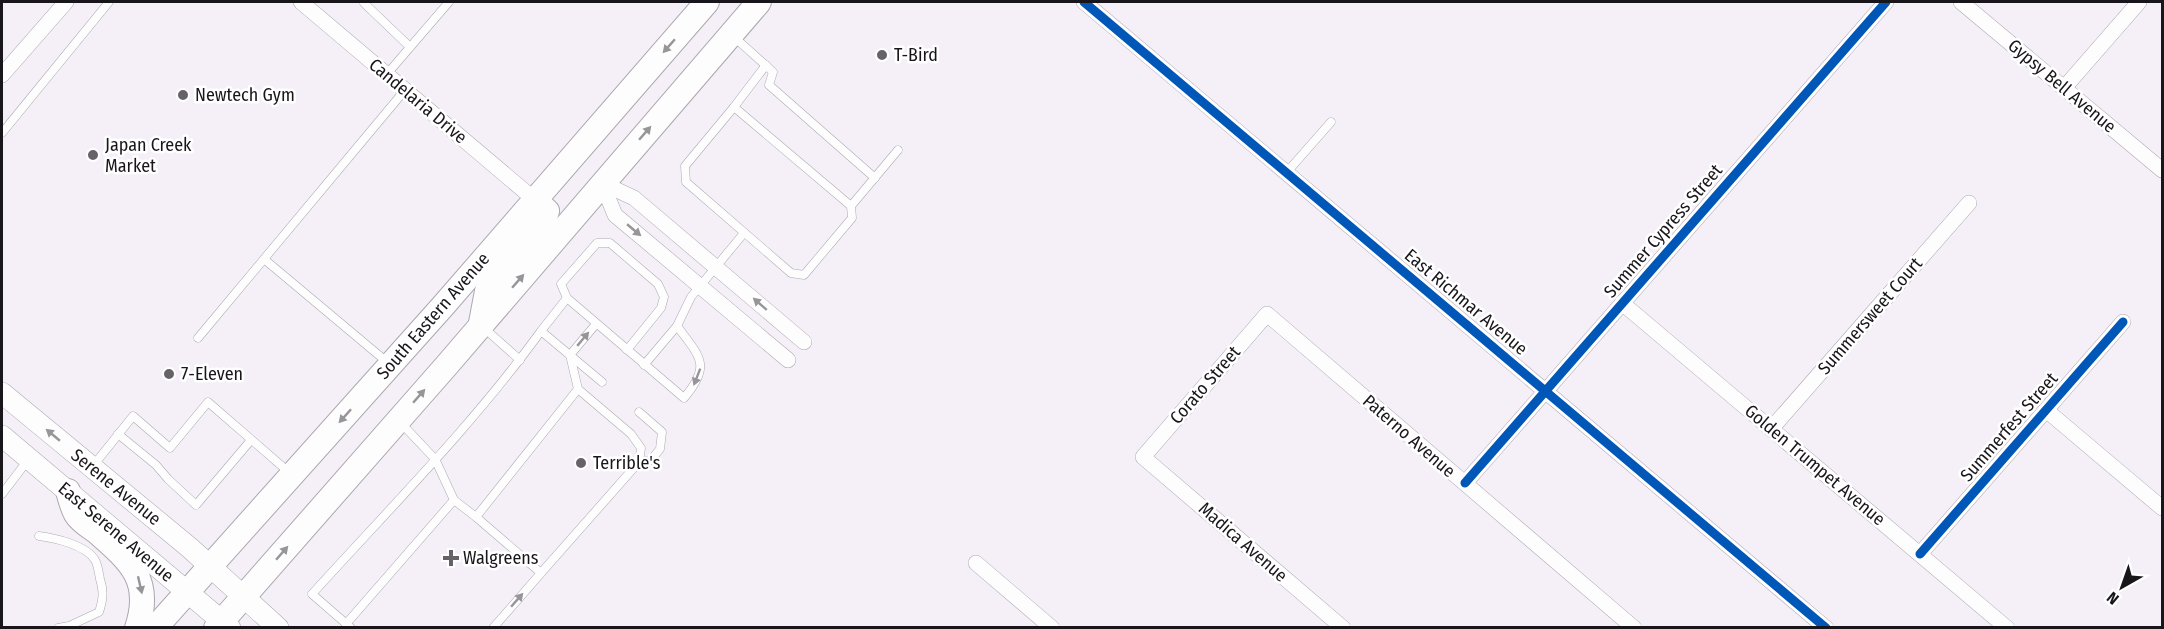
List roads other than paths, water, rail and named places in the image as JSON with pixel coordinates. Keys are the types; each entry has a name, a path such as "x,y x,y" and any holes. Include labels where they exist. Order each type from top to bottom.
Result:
{"main road":[{"path":"223,625 236,590 398,420 759,2"},
{"name":"South Eastern Avenue","path":"155,627 211,567 572,158 701,4"},
{"path":"572,158 602,183"},
{"path":"480,325 487,291 544,221 547,211 535,200"},
{"path":"68,491 76,515 123,555 135,569 143,597 137,627"}],"street":[{"path":"2,75 66,2"},
{"name":"Candelaria Drive","path":"301,2 535,200"},
{"name":"East Richmar Avenue","path":"1083,2 1826,627"},
{"name":"Summer Cypress Street","path":"1465,483 1886,2"},
{"name":"Gypsy Bell Avenue","path":"1961,2 2163,170"},
{"path":"2064,88 2139,2"},
{"path":"602,183 634,198 804,342"},
{"path":"602,183 615,215 788,360"},
{"name":"Summersweet Court","path":"1771,429 1969,203"},
{"name":"Golden Trumpet Avenue","path":"1622,303 2007,627"},
{"name":"Corato Street","path":"1143,457 1268,314"},
{"name":"Paterno Avenue","path":"1268,314 1634,627"},
{"name":"Summerfest Street","path":"1920,554 2123,322"},
{"name":"Serene Avenue","path":"2,393 236,590"},
{"path":"2046,410 2163,508"},
{"name":"East Serene Avenue","path":"2,436 188,592 223,625"},
{"name":"Madica Avenue","path":"1143,457 1340,626"},
{"path":"976,563 1052,627"},
{"path":"236,590 278,627"}],"lane":[{"path":"2,133 109,2"},
{"path":"365,2 410,47"},
{"path":"387,75 449,2"},
{"path":"731,34 773,72 769,85 875,178"},
{"path":"734,107 851,206 852,218 804,275 791,273 686,182 685,166 766,65"},
{"path":"198,338 405,90"},
{"path":"1287,172 1331,122"},
{"path":"851,206 898,150"},
{"path":"644,365 677,326 692,297 744,232"},
{"path":"627,350 662,308 664,297 658,284 610,243 597,243 561,284 567,298 596,324 684,398 700,375 701,360 677,326"},
{"path":"264,259 391,364"},
{"path":"454,500 349,626 312,594 435,459 520,360 567,298"},
{"path":"570,355 596,324"},
{"path":"480,325 520,360"},
{"path":"541,331 602,382"},
{"path":"493,627 639,462 641,448 631,434 578,389 570,355"},
{"path":"476,517 578,389"},
{"path":"92,468 133,416 170,448 208,402 292,475"},
{"path":"639,412 662,432 660,449 651,460 639,462"},
{"path":"398,420 435,459 454,500 542,573"},
{"path":"118,434 156,465 196,505 251,440"},
{"path":"2,494 29,459"},
{"path":"39,536 60,539 81,549 95,560 102,586 103,600 99,612 69,626 58,627"}],"place":[{"name":"T-Bird","path":"882,55"},
{"name":"Newtech Gym","path":"183,95"},
{"name":"Japan Creek Market","path":"93,155"},
{"name":"7-Eleven","path":"169,374"},
{"name":"Terrible's","path":"581,463"},
{"name":"Walgreens","path":"451,558"}]}
